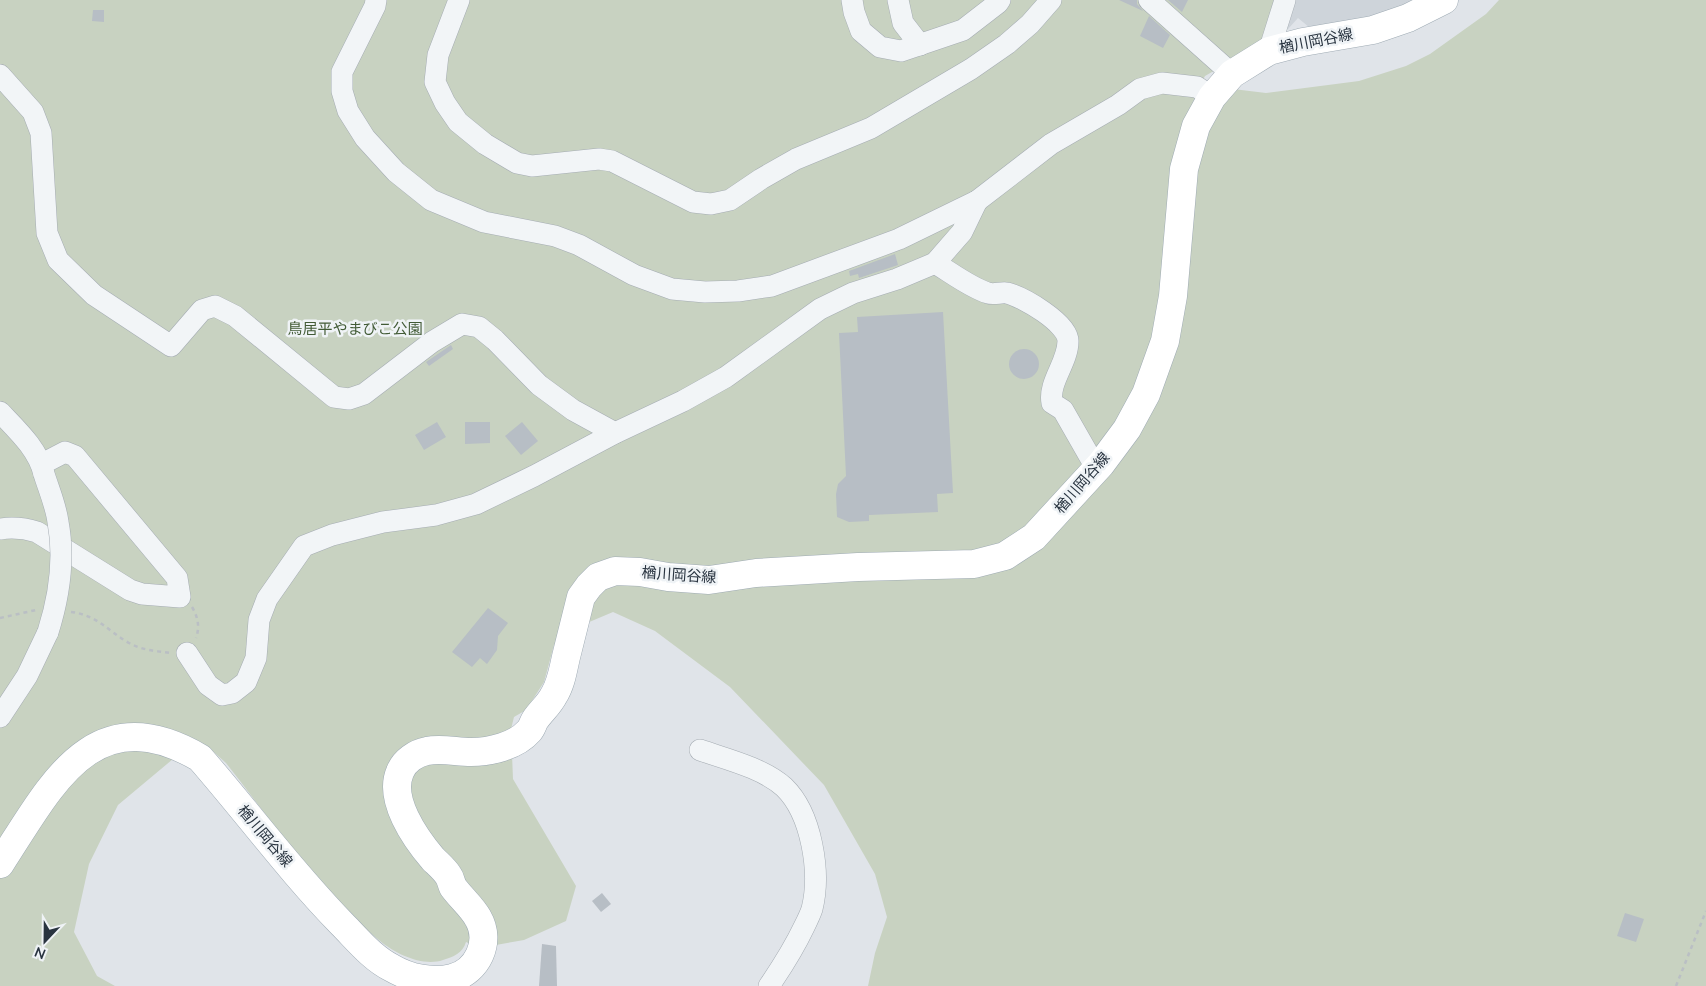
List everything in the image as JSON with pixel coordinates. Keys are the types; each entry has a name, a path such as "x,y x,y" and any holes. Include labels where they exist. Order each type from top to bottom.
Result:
{"main road":[{"name":"楢川岡谷線","path":"0,864 56,780 77,759 97,746 117,738 138,736 160,739 200,758 316,897 375,957 390,968 408,976 452,982 473,966 482,950 482,930 478,919 452,885 443,883 408,844 392,814 386,800 384,786 389,765 395,755 411,742 423,738 487,738 497,736 523,722 536,719 547,708 561,678 581,597 589,586 607,573 640,572 709,580 775,572 858,567 974,564 1006,556 1034,537 1100,464 1127,429 1146,394 1165,342 1173,296 1184,169 1196,126 1212,97 1232,74 1269,51 1303,42 1373,30 1408,18 1444,0"}],"street":[{"path":"376,0 375,6 342,72 342,91 348,111 364,138 396,172 431,200 484,222 555,236 579,245 634,275 672,289 705,292 738,291 772,286 899,239 977,201 1051,144 1118,105 1140,89 1162,83 1196,87 1212,97"},
{"path":"459,0 438,56 435,82 444,103 458,122 485,144 517,163 532,166 599,159 612,161 693,202 711,204 730,200 796,159 871,128 971,69 1007,44 1052,0"},
{"path":"852,0 861,31 880,47 901,51 963,30 998,4 1000,0"},
{"path":"898,0 903,23 920,45"},
{"path":"1149,0 1232,74"},
{"path":"1269,51 1285,0"},
{"path":"0,75 33,112 41,133 47,233 58,260 94,295 172,346 202,310 215,306 236,316 334,397 349,399 364,394 440,337 462,324 479,327 495,340 539,385 573,410 615,433"},
{"path":"187,653 208,685 222,695 232,693 246,682 256,658 260,620 266,599 304,546 332,535 383,522 436,515 476,504 615,433 683,401 726,377 820,309 853,293 911,274 935,263 962,232 977,201"},
{"path":"935,263 966,282 989,293 1007,293 1045,311 1063,329 1068,340 1064,359 1050,395 1052,403 1063,410 1091,459"},
{"path":"0,412 23,436 43,469 58,521 61,544 59,588 48,632 27,676 0,717"},
{"path":"0,529 11,527 24,528 37,532 130,590 142,594 180,596 177,578 75,456 65,452 43,469"},
{"path":"700,750 753,768 783,786 799,806 809,834 816,875 812,910 793,951 769,986"}],"path":[{"path":"63,611 80,613 100,622 129,643 147,650 187,653 193,648 198,631 198,616 190,604 180,596"},
{"path":"0,618 36,610"},
{"path":"1676,986 1706,911"}],"shaded area":[{"path":"1296,0 1425,0 1412,7 1334,27 1309,27 1298,18 1288,29 1284,24"}],"green space":[{"name":"鳥居平やまびこ公園","path":"0,0 1278,0 1266,41 1205,76 1200,85 1266,93 1359,81 1406,66 1430,54 1486,14 1499,0 1706,0 1706,986 868,986 875,953 887,917 875,874 824,785 730,687 655,631 613,612 568,631 554,645 544,682 526,710 514,717 511,729 513,779 576,886 566,921 524,940 479,948 466,942 463,949 457,954 435,962 427,962 402,955 380,941 337,901 298,856 226,763 208,747 173,759 118,805 89,864 74,932 97,976 115,986 0,986"}],"building":[{"path":"1119,0 1137,0 1137,4 1143,11"},
{"path":"1168,0 1188,0 1182,12"},
{"path":"93,10 104,10 104,22 92,21"},
{"path":"1149,16 1170,35 1163,48 1140,36"},
{"path":"895,254 898,265 859,278 858,274 850,276 849,271"},
{"path":"943,312 953,493 937,494 938,512 869,515 869,521 849,522 837,517 836,494 838,484 846,476 839,333 858,332 857,317"},
{"path":"451,345 453,349 429,366 426,362"},
{"path":"1024,349 1035,353 1039,364 1035,375 1024,379 1013,375 1009,364 1013,353"},
{"path":"437,422 446,437 424,450 415,435"},
{"path":"465,422 490,422 490,443 465,444"},
{"path":"522,422 538,441 521,455 505,436"},
{"path":"488,608 508,623 498,636 497,650 487,664 480,658 472,667 452,652"},
{"path":"602,893 611,904 601,912 592,901"},
{"path":"1625,913 1644,919 1636,942 1617,936"},
{"path":"542,944 556,946 557,986 539,986"}]}
